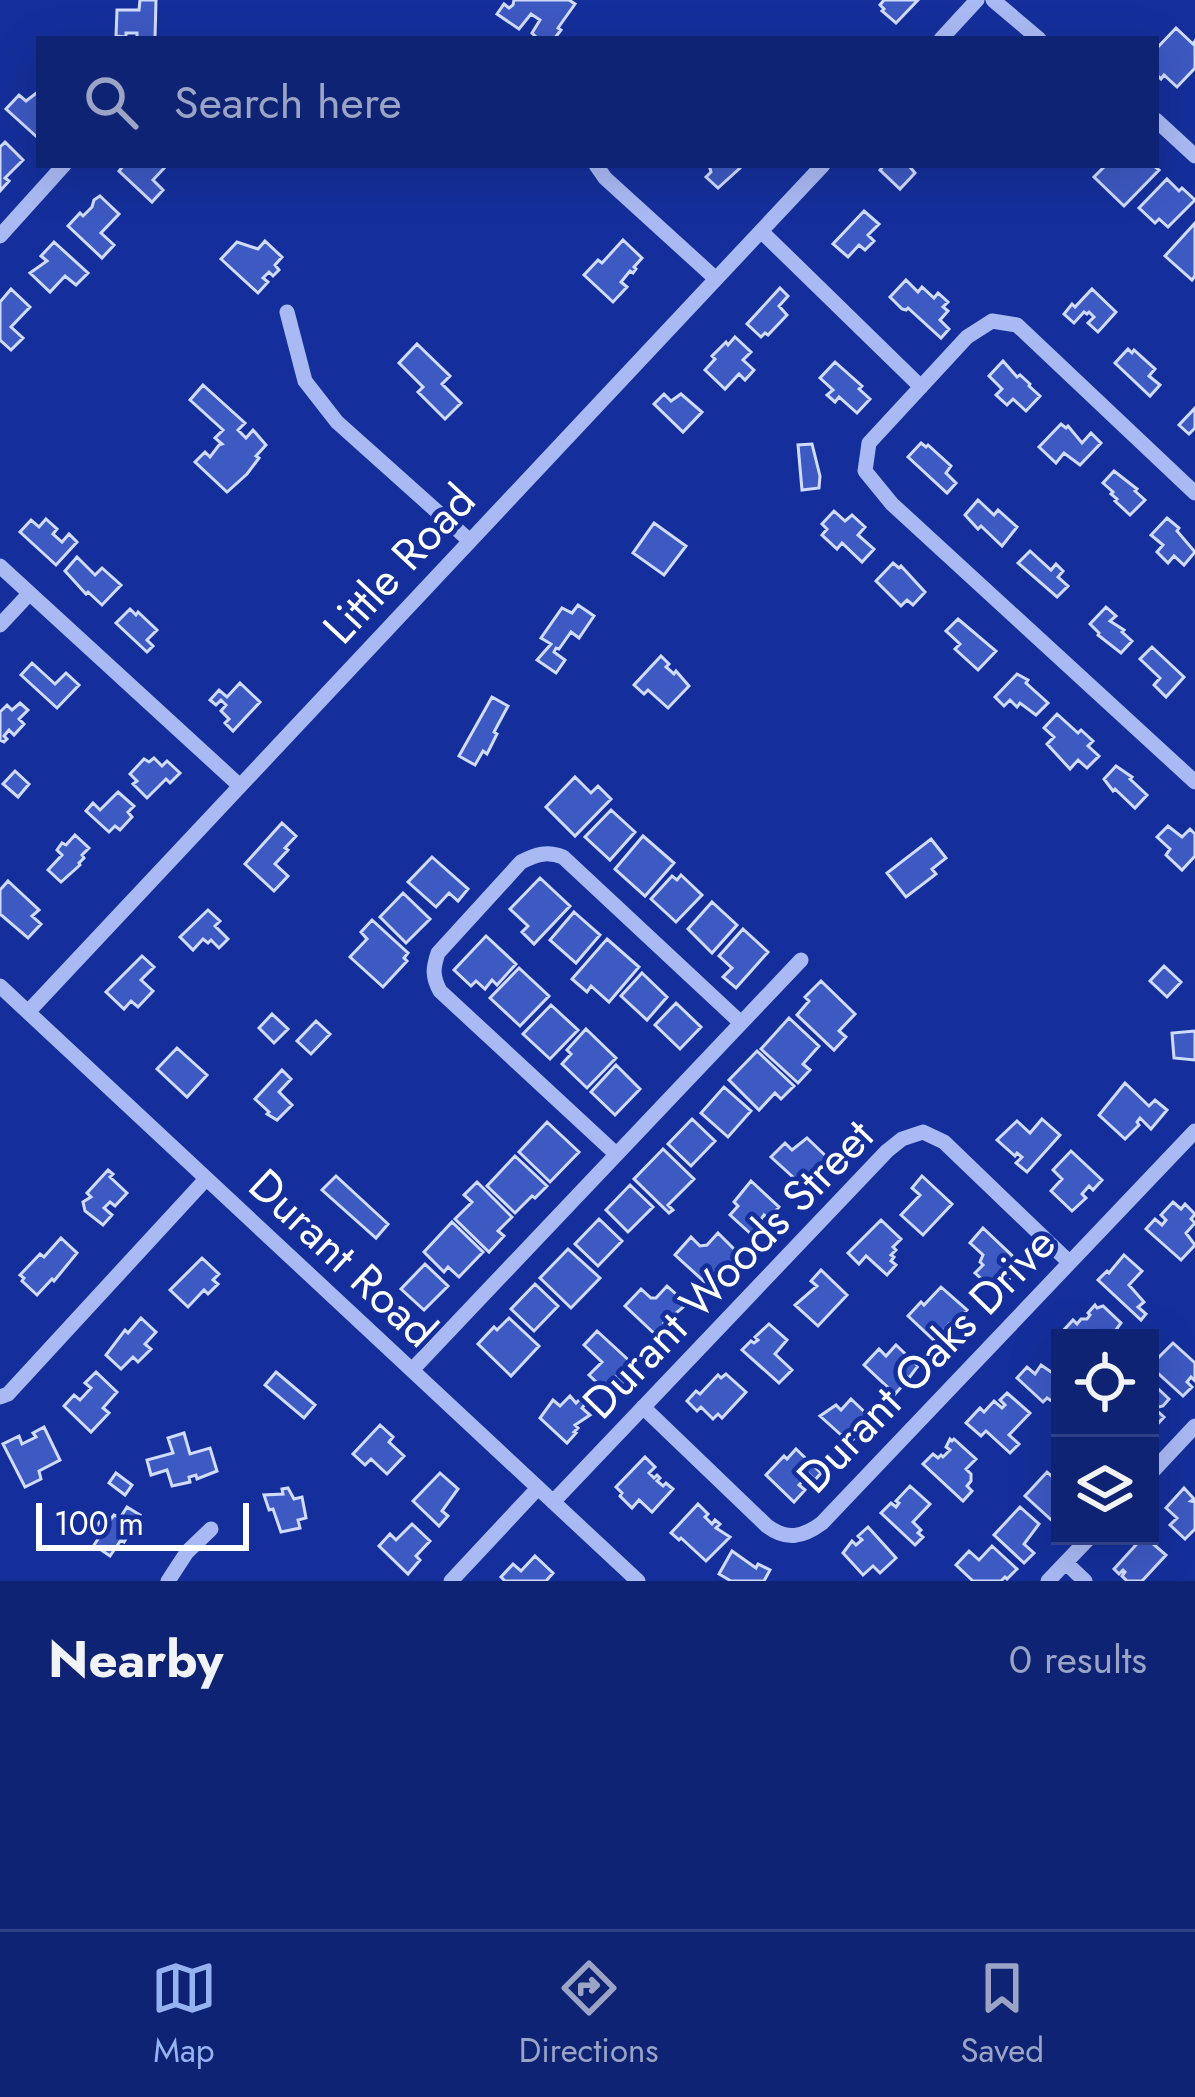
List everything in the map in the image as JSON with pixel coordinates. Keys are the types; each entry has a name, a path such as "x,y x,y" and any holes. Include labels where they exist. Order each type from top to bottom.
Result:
{"street":[{"path":"944,36 977,0"},
{"path":"993,0 1035,36"},
{"path":"1159,123 1195,156"},
{"path":"0,236 61,168"},
{"path":"598,168 716,279"},
{"name":"Little Road","path":"28,1012 820,168"},
{"path":"761,231 921,387"},
{"path":"287,312 305,381 337,422 470,541"},
{"path":"1195,493 1016,325 992,321 968,337 868,443 865,471 892,504 1195,782"},
{"path":"0,566 240,786"},
{"path":"0,625 29,594"},
{"path":"616,1154 440,991 434,980 438,953 521,862 550,852 563,857 742,1023"},
{"path":"412,1370 801,960"},
{"name":"Durant Road","path":"0,986 638,1581"},
{"name":"Durant Oaks Drive","path":"643,1407 777,1534 804,1535 821,1523 1195,1131"},
{"name":"Durant Woods Street","path":"553,1502 902,1139 923,1132 944,1142 1069,1262"},
{"path":"0,1397 8,1394 206,1179"},
{"path":"1159,1466 1192,1435"},
{"path":"452,1581 538,1488"},
{"path":"167,1581 211,1529"},
{"path":"1048,1581 1083,1545"},
{"path":"1066,1563 1085,1581"}],"building":[{"path":"140,0 156,0 155,36 116,36 117,10 139,10"},
{"path":"514,0 575,4 556,36 535,36 532,33 540,20 531,14 519,29 497,14 504,4 513,5"},
{"path":"884,0 918,0 896,23 882,11"},
{"path":"1176,28 1193,44 1195,41 1195,68 1177,87 1164,75 1159,77 1159,46"},
{"path":"36,93 36,136 6,109 19,95 26,101"},
{"path":"5,142 23,160 5,178 9,181 0,191 0,147"},
{"path":"164,168 153,180 163,190 152,202 119,171"},
{"path":"710,168 740,168 718,188 706,177"},
{"path":"911,168 915,173 900,189 880,170"},
{"path":"1103,168 1159,170 1124,206 1094,177"},
{"path":"1167,179 1195,200 1168,227 1159,219 1155,223 1139,208"},
{"path":"100,196 119,214 101,233 114,245 102,258 68,226"},
{"path":"864,211 879,224 868,235 874,241 865,250 859,245 848,257 833,244"},
{"path":"1195,223 1195,276 1192,280 1165,256"},
{"path":"623,240 642,258 621,282 627,287 613,302 584,275"},
{"path":"265,241 282,257 275,265 279,270 263,278 268,282 258,293 221,259 237,242 258,249"},
{"path":"54,242 88,273 76,285 65,276 50,292 30,273 47,261 41,256"},
{"path":"906,280 918,292 922,287 948,302 943,307 948,311 940,320 949,329 941,338 890,297"},
{"path":"780,288 788,296 779,306 787,315 761,337 747,324"},
{"path":"11,289 30,307 11,327 23,338 11,350 0,340 0,302"},
{"path":"1092,289 1116,312 1098,332 1088,323 1094,317 1089,312 1074,323 1064,314"},
{"path":"735,337 751,352 743,360 754,370 745,380 739,374 725,389 705,370 715,359 712,356"},
{"path":"417,344 450,376 442,384 461,403 445,419 418,392 423,387 399,363"},
{"path":"1128,349 1155,369 1149,376 1160,385 1150,396 1115,363"},
{"path":"1003,361 1040,396 1026,411 1013,399 1007,405 996,395 1002,389 989,376"},
{"path":"835,362 870,399 857,413 839,397 835,402 827,395 833,390 820,378"},
{"path":"203,385 245,423 238,430 246,438 253,430 266,445 247,474 227,492 195,462 205,452 210,457 222,444 215,438 223,430 190,400"},
{"path":"664,394 671,401 681,394 702,412 683,432 654,404"},
{"path":"1195,408 1195,428 1189,434 1179,425"},
{"path":"1061,424 1082,443 1091,433 1101,443 1080,465 1064,453 1056,463 1039,447"},
{"path":"921,443 951,466 946,473 956,483 947,493 908,457"},
{"path":"812,444 819,488 802,490 798,445"},
{"path":"1114,471 1145,500 1130,515 1103,483"},
{"path":"978,500 1017,527 1002,546 965,515"},
{"path":"834,511 845,521 852,515 865,527 858,535 874,549 862,562 842,543 837,549 822,535 827,529 822,524"},
{"path":"1167,518 1195,552 1184,565 1174,556 1168,563 1157,552 1163,545 1151,535"},
{"path":"46,519 62,542 69,534 77,542 56,565 20,532 31,520 39,527"},
{"path":"654,523 686,546 664,575 633,553"},
{"path":"1030,551 1051,570 1056,564 1063,571 1058,577 1068,586 1057,597 1018,563"},
{"path":"77,557 95,575 102,568 121,585 102,605 65,571"},
{"path":"893,563 925,592 913,605 907,600 901,606 876,581"},
{"path":"578,605 594,616 579,638 571,632 556,648 554,652 565,660 556,673 537,660 551,644 541,638 562,608 572,613"},
{"path":"1106,607 1116,616 1110,621 1132,641 1121,653 1090,624"},
{"path":"130,609 157,630 147,640 153,646 147,652 116,623"},
{"path":"958,619 996,651 978,670 955,649 960,644 946,631"},
{"path":"1152,647 1184,677 1166,697 1154,685 1160,678 1140,659"},
{"path":"661,656 669,664 666,667 689,686 668,708 648,690 644,694 634,685"},
{"path":"32,663 55,684 66,673 79,685 57,708 21,675"},
{"path":"1017,674 1048,703 1036,715 1010,700 1004,706 995,697"},
{"path":"240,683 260,702 233,731 221,711 226,705 210,700 219,690 227,697"},
{"path":"492,697 508,706 487,754 483,751 475,765 459,756"},
{"path":"20,703 28,710 19,719 24,724 14,735 9,730 4,742 0,740 0,712"},
{"path":"1057,714 1093,741 1088,746 1099,756 1087,768 1078,760 1070,769 1047,744 1054,737 1044,728"},
{"path":"154,758 162,766 167,761 180,773 170,783 166,779 147,798 130,774 144,759"},
{"path":"1116,766 1147,795 1135,808 1104,779"},
{"path":"15,771 29,784 18,797 3,784"},
{"path":"575,777 591,793 598,786 611,799 575,836 546,807"},
{"path":"118,792 134,806 128,812 132,817 120,830 115,826 109,832 86,811 93,803 100,810"},
{"path":"611,810 635,832 610,860 585,837"},
{"path":"282,823 296,836 275,864 288,876 274,891 245,864"},
{"path":"1168,826 1182,837 1190,829 1195,834 1195,856 1182,870 1166,855 1170,849 1157,837"},
{"path":"75,835 89,848 80,865 61,882 48,870 62,855 57,850 62,843 66,845"},
{"path":"643,836 674,863 645,896 615,869"},
{"path":"931,839 946,858 932,869 936,874 906,897 887,873"},
{"path":"432,857 468,889 458,901 449,893 436,907 408,882"},
{"path":"681,875 702,895 676,922 651,899 672,876 677,880"},
{"path":"540,878 570,906 534,944 522,932 528,926 510,909"},
{"path":"8,881 39,910 32,916 41,924 28,938 0,914 0,890"},
{"path":"403,893 430,919 406,943 380,917"},
{"path":"712,902 737,925 712,953 688,929"},
{"path":"208,910 220,921 215,926 228,939 219,948 203,939 193,950 180,937"},
{"path":"574,912 600,935 576,963 550,940"},
{"path":"372,920 408,953 407,961 383,987 350,957 367,939 361,932"},
{"path":"743,929 768,952 736,988 723,977 732,968 719,956"},
{"path":"486,936 516,964 497,985 492,980 485,989 476,981 471,986 454,970"},
{"path":"607,939 639,967 609,1002 591,986 587,992 572,979"},
{"path":"142,956 154,967 141,980 153,991 138,1007 131,1001 124,1009 106,992"},
{"path":"1164,966 1181,982 1167,997 1150,981"},
{"path":"519,968 549,996 520,1026 490,998"},
{"path":"642,973 667,997 647,1020 621,996"},
{"path":"821,981 855,1014 839,1031 846,1037 834,1050 797,1015 809,1001 805,997"},
{"path":"676,1003 701,1027 680,1049 655,1025"},
{"path":"551,1005 578,1030 550,1059 523,1034"},
{"path":"272,1014 288,1029 274,1043 259,1028"},
{"path":"789,1018 819,1046 803,1064 810,1070 798,1083 761,1049"},
{"path":"316,1021 330,1034 311,1054 297,1041"},
{"path":"586,1029 616,1058 587,1088 562,1064 571,1054 567,1050"},
{"path":"1195,1031 1195,1060 1174,1058 1172,1033"},
{"path":"177,1048 207,1075 187,1097 157,1069"},
{"path":"757,1051 794,1086 781,1099 775,1093 759,1110 729,1080"},
{"path":"616,1065 640,1089 615,1115 591,1092"},
{"path":"282,1070 291,1079 279,1092 292,1105 277,1120 255,1099"},
{"path":"1125,1083 1149,1106 1155,1100 1167,1110 1151,1129 1140,1118 1125,1139 1099,1115"},
{"path":"724,1087 751,1111 728,1137 701,1113"},
{"path":"692,1119 715,1141 691,1166 668,1144"},
{"path":"1042,1119 1060,1135 1027,1172 1016,1163 1022,1157 997,1140 1017,1121 1030,1133"},
{"path":"547,1122 579,1152 550,1182 519,1152"},
{"path":"807,1138 830,1160 818,1174 814,1170 810,1175 814,1179 805,1188 771,1157 785,1143 792,1150"},
{"path":"663,1149 694,1179 668,1205 673,1210 669,1213 634,1179"},
{"path":"1071,1151 1102,1180 1093,1190 1089,1186 1082,1194 1086,1198 1072,1211 1051,1191 1062,1179 1053,1170"},
{"path":"515,1156 547,1186 515,1213 487,1186"},
{"path":"108,1170 127,1193 115,1206 110,1202 104,1208 112,1215 103,1225 85,1211 83,1202"},
{"path":"336,1176 388,1224 376,1238 322,1190"},
{"path":"922,1176 952,1204 923,1235 901,1215 920,1195 912,1188"},
{"path":"751,1181 779,1207 769,1219 764,1215 751,1234 730,1215"},
{"path":"477,1182 512,1217 498,1231 504,1236 489,1252 455,1219 472,1202 464,1195"},
{"path":"630,1185 653,1207 628,1232 606,1210"},
{"path":"1173,1202 1181,1209 1185,1204 1195,1214 1191,1219 1195,1223 1186,1233 1195,1245 1181,1260 1146,1229 1155,1219 1162,1225 1166,1220 1161,1215"},
{"path":"599,1219 622,1241 598,1266 575,1244"},
{"path":"881,1220 901,1239 891,1255 896,1265 887,1275 866,1256 859,1264 848,1253"},
{"path":"452,1222 483,1252 459,1277 448,1267 444,1272 424,1252"},
{"path":"983,1228 1021,1264 1012,1273 1007,1269 1003,1274 1009,1279 996,1292 975,1273 983,1265 983,1255 970,1243"},
{"path":"718,1233 737,1252 715,1272 719,1277 709,1286 675,1255 691,1237 700,1246 707,1245"},
{"path":"61,1238 77,1253 37,1295 20,1275"},
{"path":"568,1249 600,1278 571,1308 540,1278"},
{"path":"1124,1255 1142,1271 1129,1285 1144,1302 1138,1307 1146,1314 1141,1320 1098,1280"},
{"path":"202,1258 219,1274 213,1280 218,1284 208,1294 204,1290 188,1307 170,1290"},
{"path":"425,1264 448,1286 424,1310 401,1289"},
{"path":"821,1270 847,1295 818,1326 795,1305 817,1286 811,1281"},
{"path":"535,1284 558,1306 534,1331 511,1309"},
{"path":"667,1286 687,1304 664,1323 668,1327 658,1337 625,1306 641,1289 656,1298"},
{"path":"941,1287 967,1310 944,1330 949,1334 939,1345 908,1316"},
{"path":"1095,1305 1103,1306 1121,1323 1117,1329 1065,1329 1073,1320 1077,1324 1087,1319"},
{"path":"141,1318 156,1332 145,1344 151,1349 138,1362 133,1357 121,1369 106,1355"},
{"path":"509,1318 539,1346 511,1376 478,1344"},
{"path":"769,1324 787,1340 775,1354 792,1370 779,1383 742,1350 758,1340 755,1337"},
{"path":"597,1331 635,1366 626,1376 621,1372 617,1376 623,1382 610,1395 589,1375 602,1362 584,1345"},
{"path":"1173,1343 1195,1363 1195,1381 1191,1377 1187,1382 1192,1387 1183,1396 1159,1374 1159,1357"},
{"path":"896,1345 918,1366 909,1378 905,1375 900,1380 904,1384 895,1394 864,1365 879,1349 886,1356"},
{"path":"1041,1365 1051,1372 1051,1400 1043,1402 1017,1378 1027,1367 1035,1374"},
{"path":"96,1372 117,1392 103,1408 109,1413 91,1432 64,1406 74,1395 80,1400 91,1388 85,1383"},
{"path":"276,1372 315,1405 304,1418 265,1385"},
{"path":"726,1374 746,1392 722,1418 718,1414 713,1419 687,1401 718,1375"},
{"path":"1159,1390 1169,1399 1159,1407"},
{"path":"1007,1393 1030,1413 1009,1435 1019,1444 1010,1453 986,1431 981,1436 966,1423 994,1401 1002,1408 1005,1405 1000,1400"},
{"path":"570,1396 576,1403 581,1398 586,1403 582,1408 590,1415 575,1425 576,1433 567,1443 540,1418 553,1400 560,1406"},
{"path":"851,1399 872,1419 863,1429 858,1425 859,1433 850,1443 820,1416 836,1405 841,1410"},
{"path":"380,1425 404,1456 387,1474 371,1459 365,1465 353,1454"},
{"path":"44,1427 60,1460 39,1471 41,1479 25,1487 3,1444 19,1436 22,1444"},
{"path":"184,1433 190,1454 210,1448 217,1471 172,1486 167,1470 151,1475 147,1460 173,1453 168,1438"},
{"path":"950,1439 976,1459 966,1469 972,1491 963,1501 923,1464 933,1454 943,1457 950,1450 946,1447"},
{"path":"796,1449 821,1473 815,1480 809,1474 799,1485 805,1490 794,1502 766,1475"},
{"path":"645,1457 655,1467 649,1473 673,1489 652,1512 639,1500 632,1508 616,1487"},
{"path":"1047,1472 1051,1476 1051,1520 1025,1496"},
{"path":"116,1473 132,1485 125,1495 109,1483"},
{"path":"440,1473 458,1489 442,1511 448,1516 439,1526 413,1501"},
{"path":"910,1486 930,1504 913,1522 923,1537 915,1545 881,1513 891,1503 896,1507"},
{"path":"288,1488 294,1499 302,1497 306,1518 298,1520 300,1528 281,1532 264,1495 283,1494 282,1489"},
{"path":"1184,1488 1195,1502 1195,1529 1185,1539 1170,1525 1177,1518 1166,1508"},
{"path":"698,1504 708,1514 705,1517 720,1524 716,1528 730,1537 706,1561 671,1533"},
{"path":"127,1507 140,1515 110,1556 94,1545 100,1536 93,1532 104,1515 120,1518"},
{"path":"1020,1507 1039,1524 1024,1544 1034,1553 1024,1563 994,1535"},
{"path":"412,1524 430,1541 408,1574 379,1546 390,1534 396,1540"},
{"path":"868,1527 896,1558 880,1573 873,1566 863,1575 843,1553 852,1541 856,1545 862,1540 858,1536"},
{"path":"1136,1545 1154,1545 1166,1555 1142,1581 1127,1581 1123,1570 1119,1574 1114,1569"},
{"path":"992,1546 1017,1569 1007,1579 973,1581 956,1565 969,1551 979,1560"},
{"path":"732,1551 756,1568 758,1564 770,1570 764,1581 731,1581 719,1574"},
{"path":"535,1556 553,1573 546,1581 505,1581 501,1577 513,1564 521,1571"}]}
